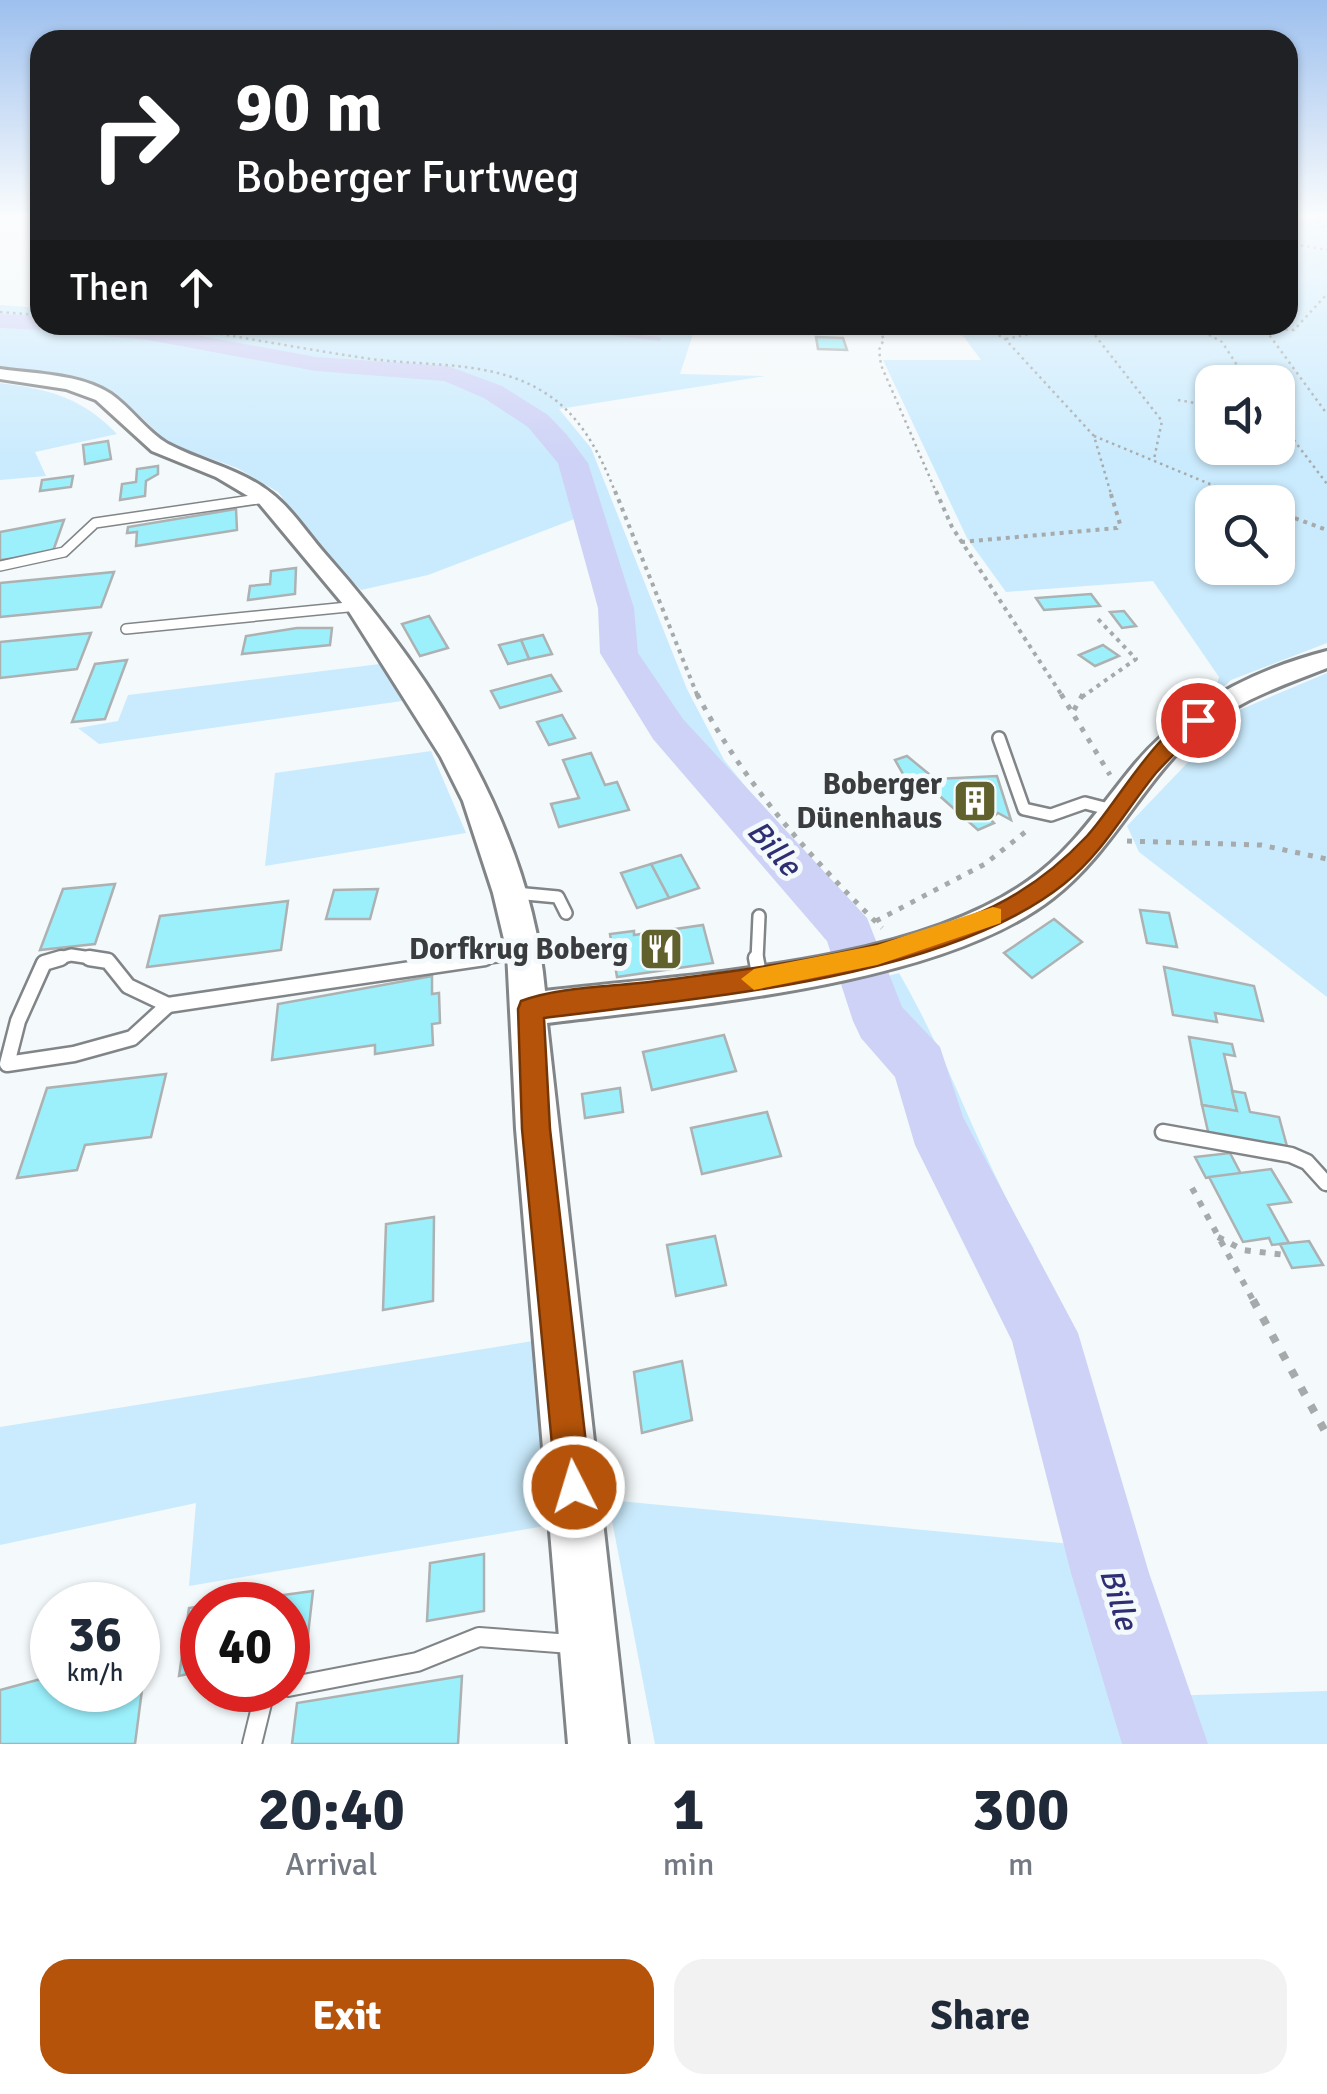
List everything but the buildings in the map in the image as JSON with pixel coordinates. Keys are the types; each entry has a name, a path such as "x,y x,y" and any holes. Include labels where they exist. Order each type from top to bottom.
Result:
{"street":[{"path":"0,374 69,384 102,396 160,448 223,473 265,498 358,606 455,756 478,801 510,894 524,952 536,1129 598,1744"},
{"path":"530,1009 760,978 834,964 884,942 978,924 1034,895 1096,840 1180,733 1216,707 1327,659"}],"lane":[{"path":"0,566 58,558 79,544 95,523 265,498"},
{"path":"126,629 358,606"},
{"path":"1000,738 1024,809 1039,815 1085,804 1120,805"},
{"path":"510,894 537,892 558,898 566,913"},
{"path":"758,916 754,947 760,978"},
{"path":"168,1005 132,1038 4,1068 18,1020 44,963 71,955 108,962 128,986 168,1005 524,952"},
{"path":"1163,1132 1291,1155 1307,1162 1326,1183"},
{"path":"310,1683 417,1662 479,1636 590,1645"},
{"path":"252,1744 260,1712"}],"path":[{"path":"1298,326 1325,296"},
{"path":"1313,310 1327,312"},
{"path":"0,312 30,314"},
{"path":"228,335 368,359 490,370 540,390 564,407 598,448 690,681 729,755 806,854 884,942 991,860 1030,828 1039,815"},
{"path":"881,335 884,339 878,350 882,364 960,542 996,588 1074,710 1120,805"},
{"path":"960,542 1117,528 1108,474 1094,436 998,335"},
{"path":"1005,339 1024,335"},
{"path":"1095,335 1162,421 1154,458"},
{"path":"1210,335 1222,342 1237,365"},
{"path":"1270,335 1327,414"},
{"path":"1178,400 1195,403"},
{"path":"1094,436 1214,485"},
{"path":"1295,442 1327,484"},
{"path":"1295,518 1327,530"},
{"path":"1074,710 1086,690 1136,659 1097,618"},
{"path":"1096,840 1220,841 1327,859"},
{"path":"1192,1188 1327,1435"},
{"path":"1217,1236 1243,1250 1286,1255"}],"shaded area":[{"path":"1298,296 1327,296 1327,643 1231,680 1213,697 1219,677 1153,581 1006,592 967,538 883,360 981,360 960,335 1298,335"},
{"path":"0,305 30,307 30,335 693,335 680,374 765,376 559,409 591,448 687,689 724,760 804,858 867,921 825,939 744,826 660,734 608,654 604,609 577,518 428,575 361,590 318,545 278,492 237,468 170,444 114,392 81,379 0,369"},
{"path":"0,383 64,397 91,412 117,434 35,452 46,476 0,480"},
{"path":"380,664 402,701 99,744 78,728 118,721 128,695"},
{"path":"1327,673 1327,997 1139,852 1127,826 1237,711"},
{"path":"431,751 466,833 265,866 275,773"},
{"path":"899,973 1034,1249 1021,1251 968,1150 927,1055 876,979"},
{"path":"533,1341 545,1526 213,1582 189,1582 196,1503 0,1545 0,1427"},
{"path":"608,1500 1072,1544 1127,1697 1327,1691 1327,1744 655,1744"}],"waterway":[{"name":"Bille","path":"0,321 30,322"},
{"name":"Bille","path":"159,335 316,364 448,374 493,392 538,421 573,463 616,608 619,653 668,729 849,932 880,1021 920,1065 936,1125 1044,1333 1110,1573 1165,1744"},
{"path":"626,335 659,339"}],"slow traffic":[{"path":"754,979 877,955 940,937 993,916"}],"place":[{"name":"Boberger Dünenhaus","path":"975,801"},
{"name":"Dorfkrug Boberg","path":"661,949"}],"route":[{"path":"574,1487 536,1129 530,1009 760,978 877,955 978,924 1034,895 1060,874 1096,840 1180,733 1198,720"}]}
